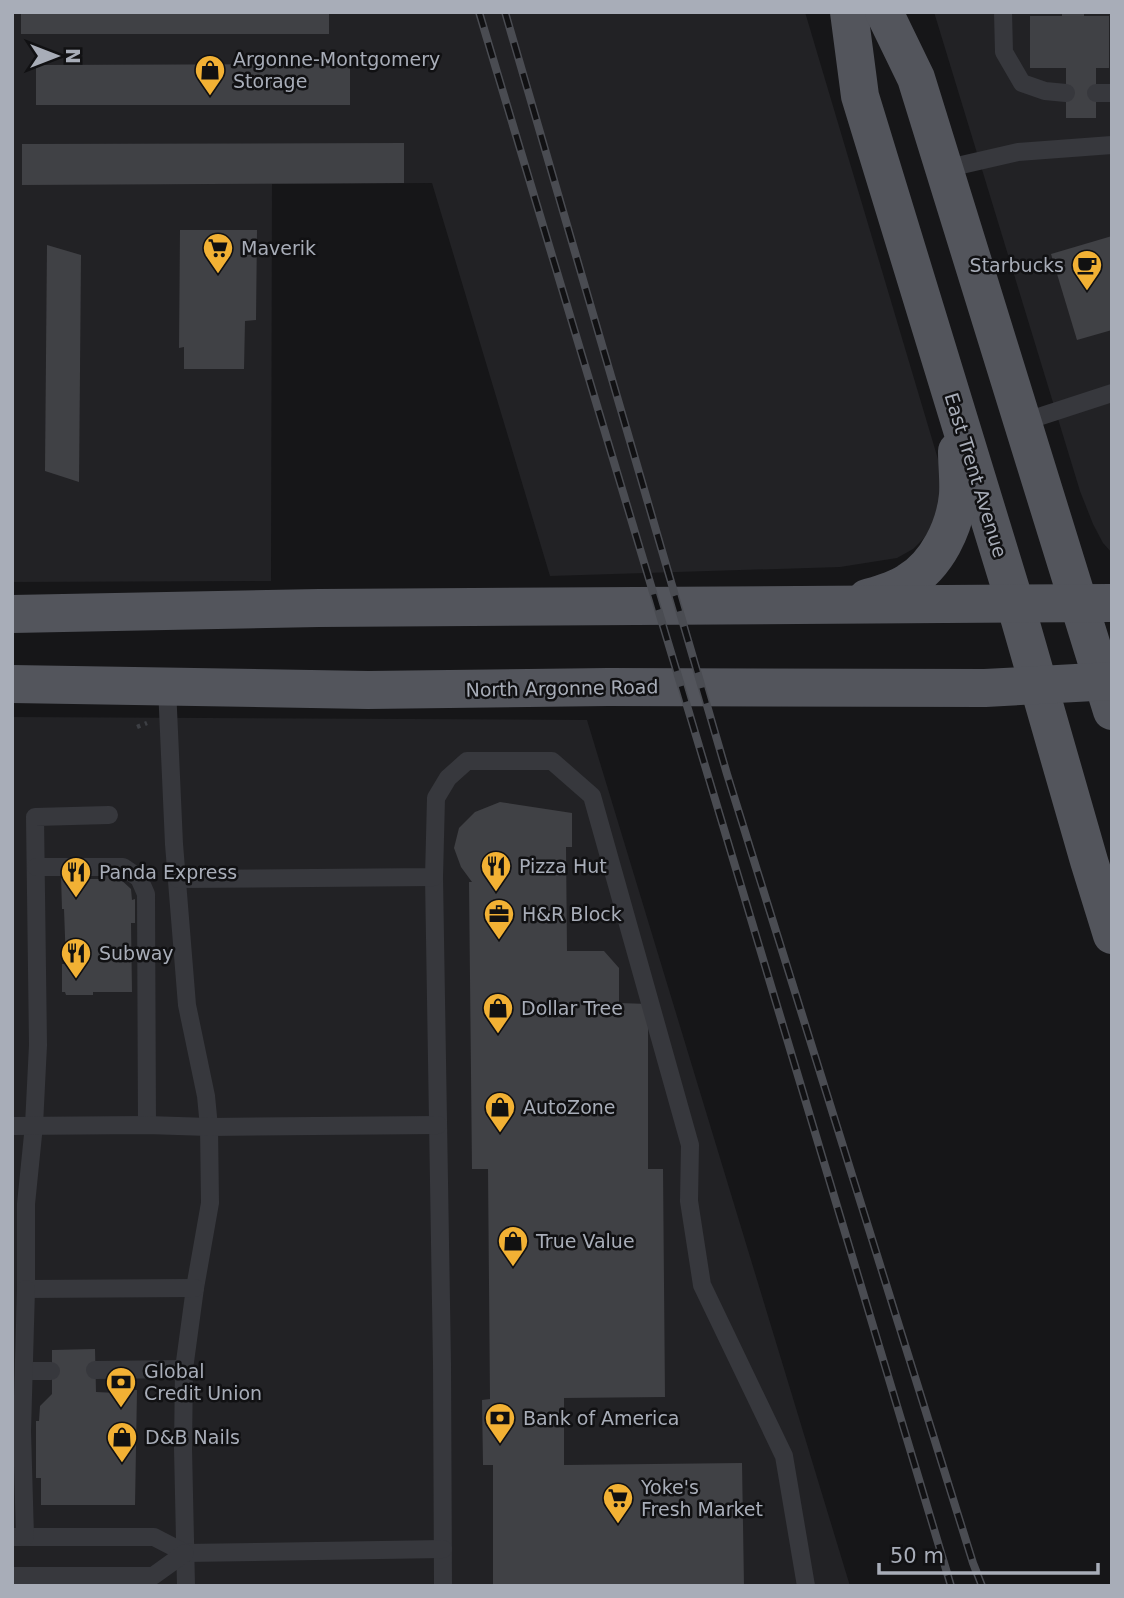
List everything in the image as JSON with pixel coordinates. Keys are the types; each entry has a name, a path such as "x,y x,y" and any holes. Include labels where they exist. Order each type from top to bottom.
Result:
{"main road":[{"name":"East Trent Avenue","path":"849,12 860,96 1015,603 1112,935"},
{"path":"884,12 916,78 1023,422 1095,603 1109,691"},
{"path":"852,604 908,582 928,566 943,542 958,495 956,410"},
{"path":"12,614 319,608 1095,603"},
{"name":"North Argonne Road","path":"12,684 368,690 608,687 985,688 1039,684 1109,691"}],"lane":[{"path":"1003,12 1004,52 1022,83 1045,91 1066,93"},
{"path":"944,169 1018,152 1112,145"},
{"path":"1023,422 1112,393"},
{"path":"167,687 174,844 187,1005 206,1096 209,1127 210,1203 184,1369 186,1586"},
{"path":"443,1586 434,877 436,798 447,778 467,761 552,761 592,796 690,1145 689,1201 702,1285 784,1456 806,1586"},
{"path":"109,815 34,817 38,1045 26,1204 25,1371 19,1537 154,1537 185,1553 443,1549"},
{"path":"36,867 123,867 139,878 146,894 147,1125"},
{"path":"178,879 434,877"},
{"path":"12,1126 438,1125"},
{"path":"26,1289 195,1288"},
{"path":"95,1370 184,1369"},
{"path":"25,1371 51,1371"},
{"path":"12,1576 153,1576 185,1553"}],"shaded area":[{"path":"12,12 805,12 943,476 943,501 926,536 913,549 897,558 840,567 550,576 432,183 272,184 271,581 12,582"},
{"path":"934,12 1112,12 1112,553 1093,524 1080,491"},
{"path":"12,717 587,720 850,1586 12,1586"}],"building":[{"path":"21,12 329,12 329,34 21,34"},
{"path":"1062,12 1084,12 1084,16 1109,16 1109,68 1096,68 1096,118 1066,118 1066,68 1030,68 1030,16 1062,16"},
{"path":"350,64 350,105 36,105 36,65"},
{"path":"404,143 404,183 22,185 22,144"},
{"name":"Maverik","path":"180,230 257,230 256,320 245,321 244,369 184,369 184,347 179,348"},
{"name":"Starbucks","path":"1112,236 1112,330 1077,340 1051,254"},
{"path":"47,245 81,255 79,482 45,471"},
{"path":"500,802 572,813 572,847 566,847 567,951 604,951 619,968 619,1003 648,1004 648,1169 663,1169 665,1397 564,1398 564,1465 742,1463 744,1586 493,1586 493,1465 483,1465 482,1400 490,1399 488,1169 472,1169 469,882 472,882 461,867 454,848 459,828 475,812"},
{"path":"100,874 119,874 119,878 131,889 132,900 135,899 135,923 131,923 132,992 66,995 62,992 62,964 66,964 61,876 89,876 90,879 100,879"},
{"path":"95,1349 96,1392 137,1390 135,1505 41,1505 41,1478 36,1478 36,1421 39,1421 40,1406 52,1394 52,1350"}],"railway":[{"path":"479,12 951,1586"},
{"path":"505,12 727,774 982,1586"}],"place":[{"name":"Argonne-Montgomery Storage","path":"210,97"},
{"name":"Maverik","path":"218,275"},
{"name":"Starbucks","path":"1087,292"},
{"name":"Pizza Hut","path":"496,893"},
{"name":"Panda Express","path":"76,899"},
{"name":"H&R Block","path":"499,941"},
{"name":"Subway","path":"76,980"},
{"name":"Dollar Tree","path":"498,1035"},
{"name":"AutoZone","path":"500,1134"},
{"name":"True Value","path":"513,1268"},
{"name":"Global Credit Union","path":"121,1409"},
{"name":"Bank of America","path":"500,1445"},
{"name":"D&B Nails","path":"122,1464"},
{"name":"Yoke's Fresh Market","path":"618,1525"}]}
